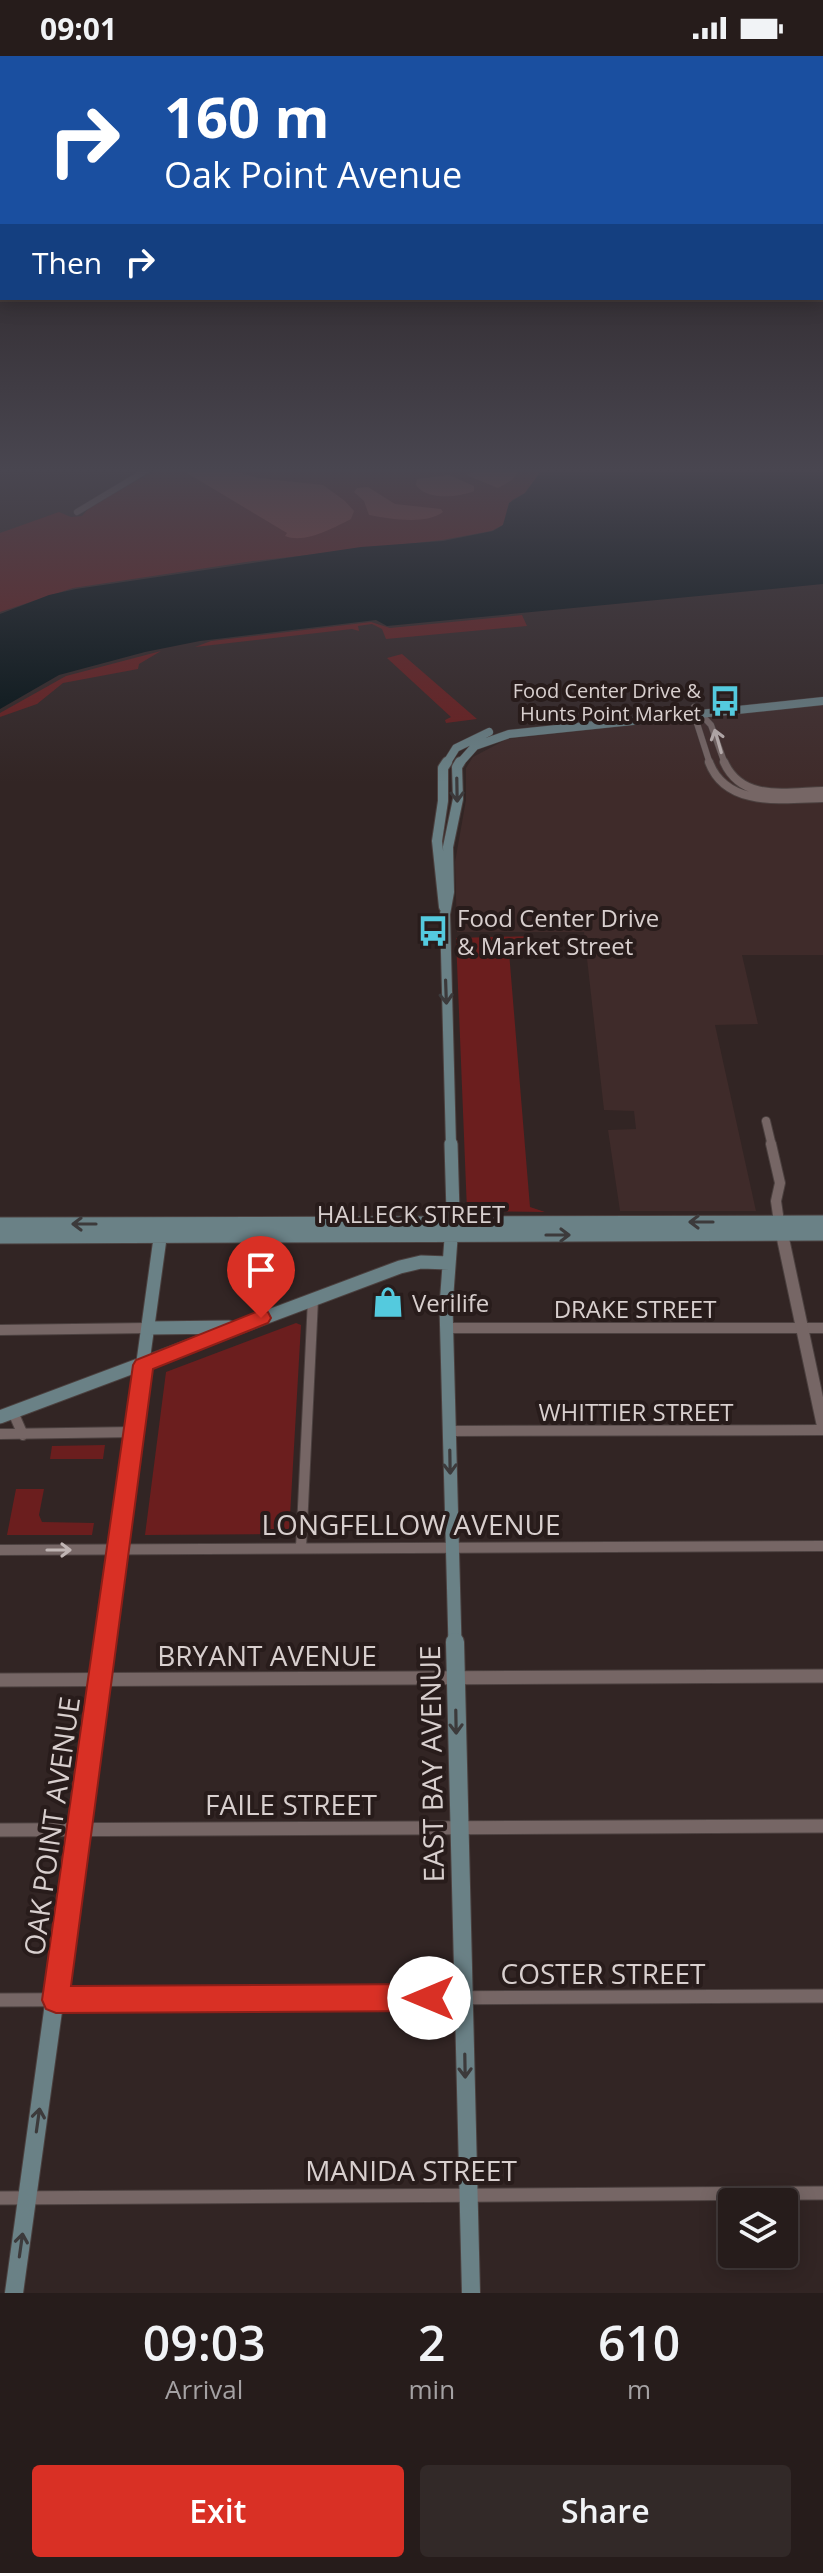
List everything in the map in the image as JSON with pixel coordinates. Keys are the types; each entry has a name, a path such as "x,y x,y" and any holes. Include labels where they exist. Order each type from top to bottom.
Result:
{"main road":[{"path":"445,914 449,892 448,847 458,799 457,767 461,758 475,746 495,738 823,694"},
{"path":"445,914 437,841 443,801 443,768 452,751 472,738 497,729 632,714 706,713 823,701"},
{"path":"556,729 632,714"},
{"name":"EAST BAY AVENUE","path":"445,914 452,1228 447,1328 471,2293"},
{"name":"HALLECK STREET","path":"0,1237 161,1231 780,1228 823,1222"},
{"name":"HALLECK STREET","path":"0,1224 161,1231"},
{"name":"HALLECK STREET","path":"780,1228 823,1234"},
{"name":"OAK POINT AVENUE","path":"14,2293 161,1231"},
{"path":"6,1415 400,1267 421,1262 449,1263"},
{"path":"148,1328 235,1327"}],"street":[{"path":"694,711 712,769 725,785 758,797 823,798"},
{"path":"706,713 716,730 728,770 739,783 767,791 823,791"},
{"path":"766,1121 780,1183 776,1201 780,1228 823,1428"},
{"path":"301,1548 313,1299"},
{"path":"0,1330 148,1328"},
{"name":"DRAKE STREET","path":"447,1328 823,1328"},
{"path":"6,1415 23,1435"},
{"name":"WHITTIER STREET","path":"449,1431 823,1428"},
{"path":"0,1434 134,1432"},
{"name":"LONGFELLOW AVENUE","path":"0,1550 823,1546"},
{"name":"BRYANT AVENUE","path":"0,1680 823,1676"},
{"name":"FAILE STREET","path":"0,1830 823,1826"},
{"name":"COSTER STREET","path":"0,2000 823,1996"},
{"name":"MANIDA STREET","path":"0,2198 823,2193"}],"shaded area":[{"path":"0,574 164,574 73,588 0,612"},
{"path":"175,574 823,574 823,584 387,626 376,620 200,641 59,675 0,709 0,614 49,595"},
{"path":"522,615 527,626 386,639 382,629 372,624 358,626 359,631 352,629 195,647 211,641 371,622 390,628"},
{"path":"161,651 139,664 138,669 63,683 37,704 0,717 0,713 66,676"},
{"path":"402,654 477,719 446,723 445,720 451,717 387,658"},
{"path":"823,705 823,955 742,955 758,1024 715,1025 756,1211 620,1211 608,1130 636,1129 634,1111 604,1110 584,932 457,932 455,862 466,800 466,768 473,757 507,739"},
{"path":"532,936 533,951 509,952 530,1207 545,1212 467,1211 456,938"},
{"path":"296,1323 301,1325 289,1534 145,1535 166,1372"},
{"path":"105,1445 103,1459 50,1459 52,1446"},
{"path":"16,1489 44,1489 39,1515 42,1522 94,1523 92,1535 7,1535"}],"place":[{"name":"Food Center Drive & Hunts Point Market","path":"725,701"},
{"name":"Food Center Drive & Market Street","path":"433,931"},
{"name":"Verilife","path":"388,1302"}],"route":[{"path":"261,1318 143,1365 56,2000 429,1998"}]}
